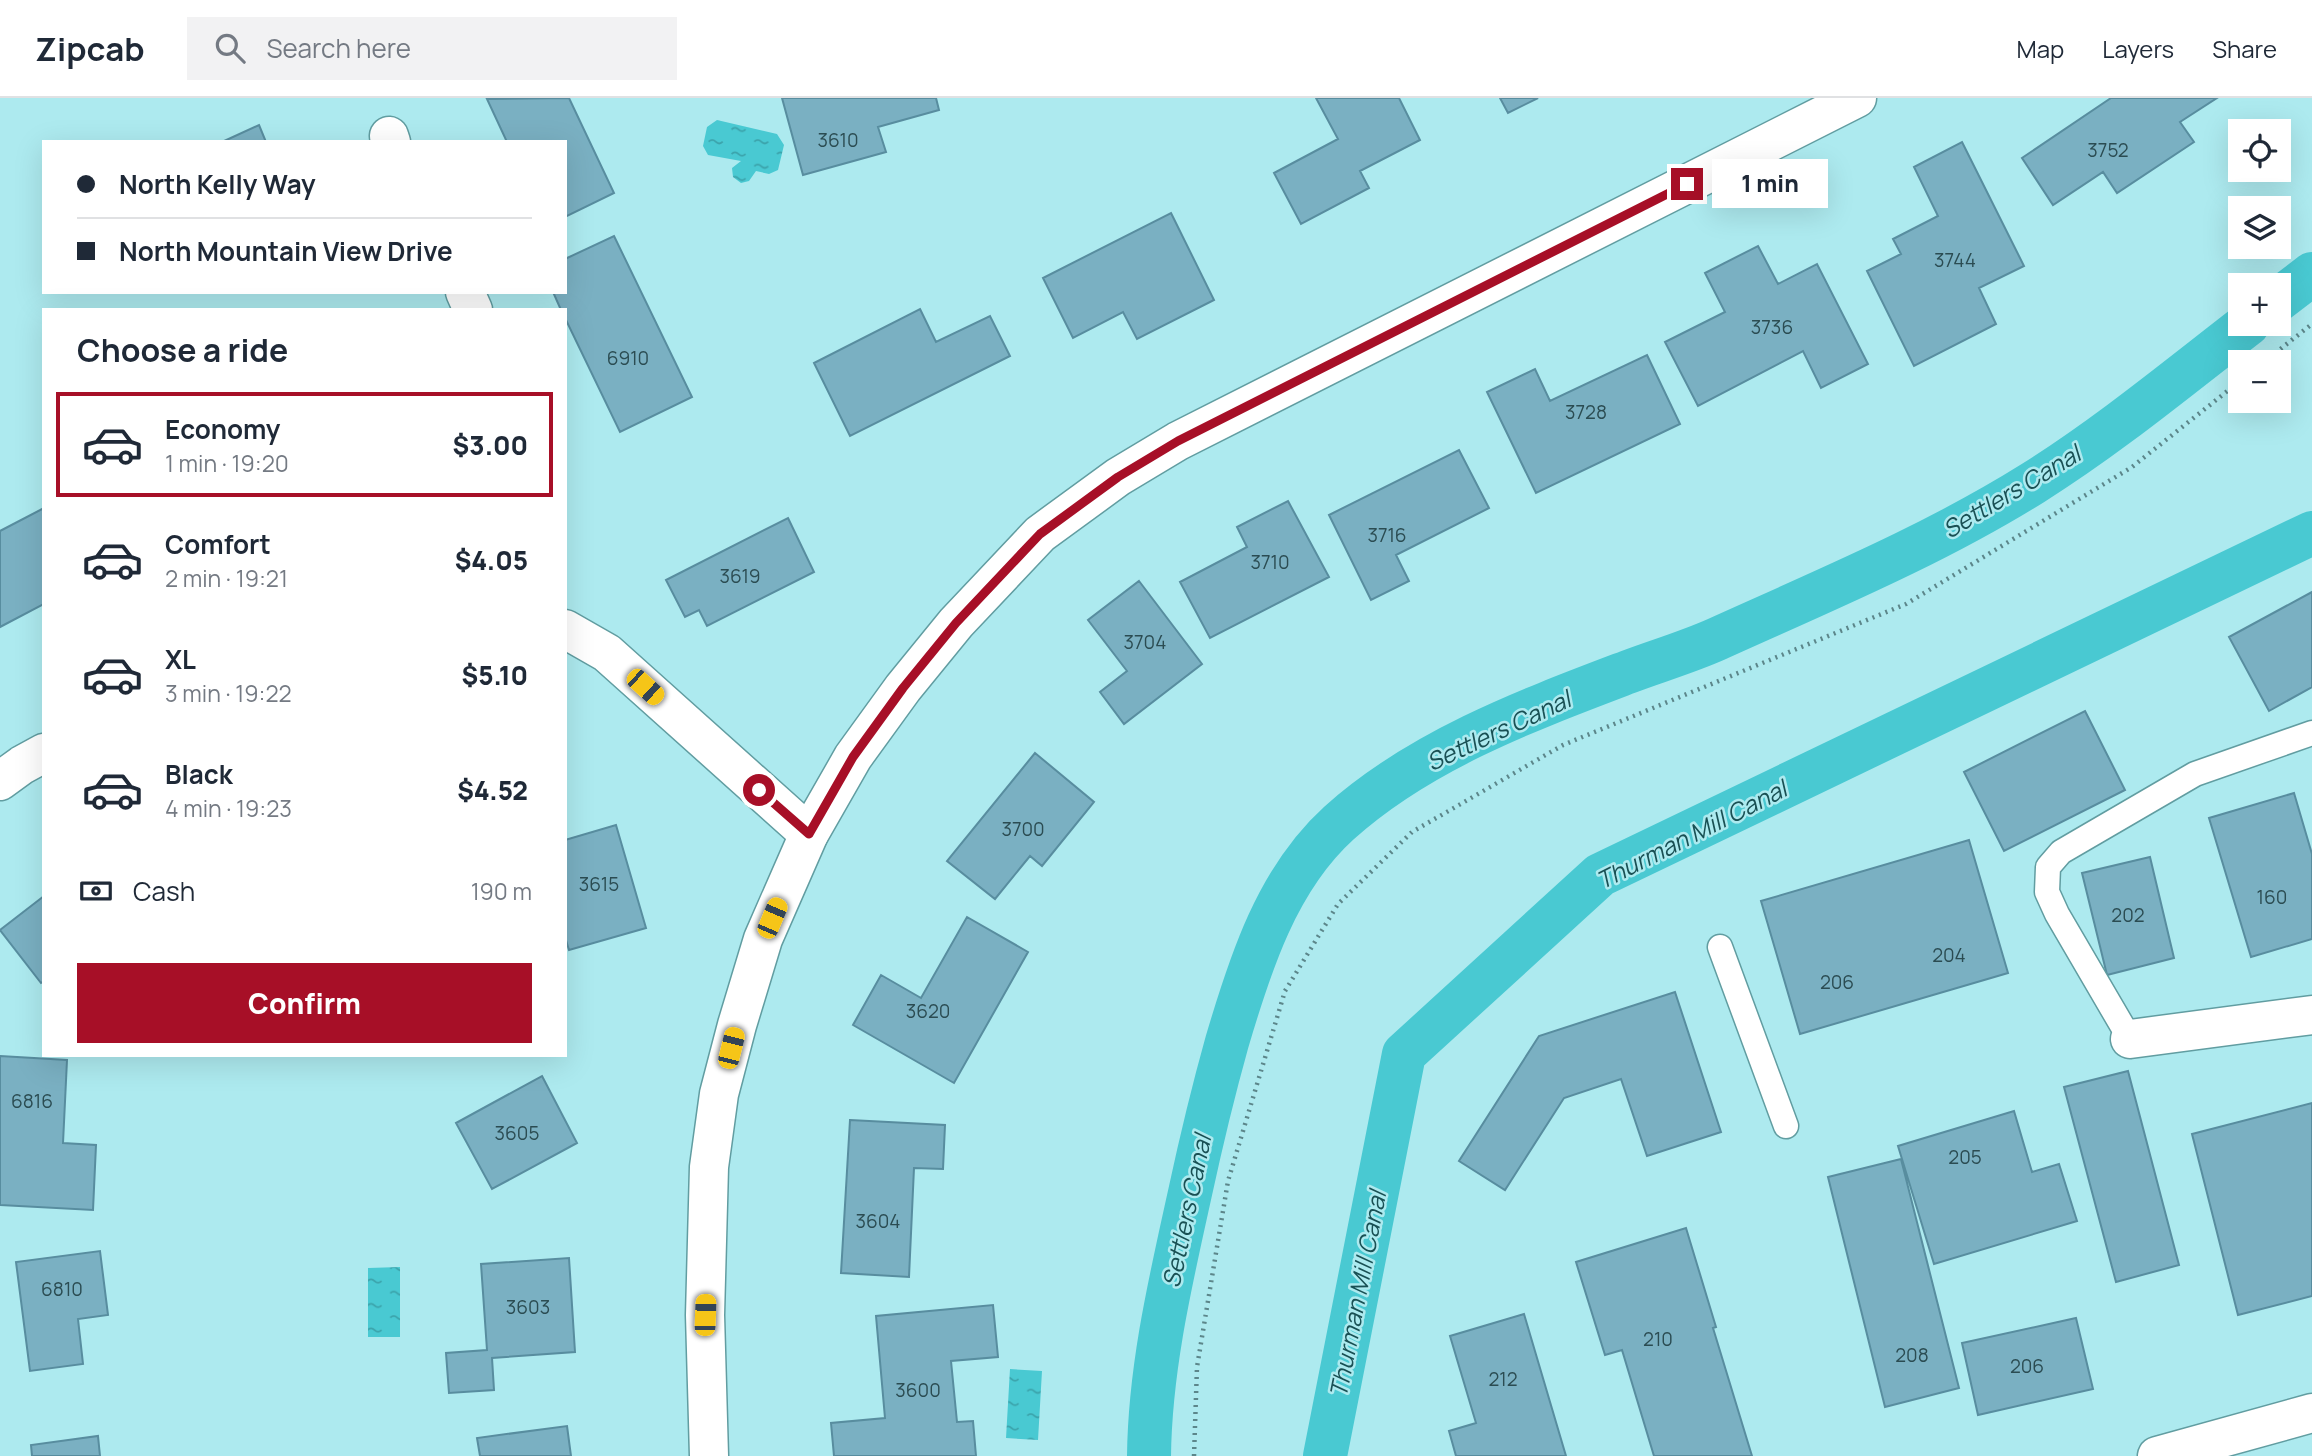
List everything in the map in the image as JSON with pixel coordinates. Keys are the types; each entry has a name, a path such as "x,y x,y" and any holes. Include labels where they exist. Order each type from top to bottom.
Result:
{"street":[{"path":"709,1456 705,1302 709,1167 719,1094 737,1025 763,939 809,834 853,757 903,688 956,623 1040,534 1118,477 1190,435 1857,98"},
{"path":"567,630 607,653 809,834"},
{"path":"0,781 42,755"},
{"path":"2130,1039 2312,1015"},
{"path":"2157,1456 2312,1413"}],"lane":[{"path":"2130,1039 2057,914 2047,892 2048,867 2061,852 2195,774 2311,736"},
{"path":"1720,947 1786,1126"}],"path":[{"path":"2279,350 2312,324"},
{"path":"1194,1456 1197,1367 1228,1181 1285,991 1338,904 1412,832 1423,825 1563,745 1906,604 2132,467 2228,391"}],"water":[{"path":"717,120 777,134 784,145 778,170 769,174 756,171 749,181 741,183 733,177 732,168 741,161 708,155 703,146 707,127"},
{"path":"400,1267 400,1337 368,1337 368,1268"},
{"path":"1010,1369 1042,1371 1038,1440 1006,1438"}],"building":[{"path":"569,98 614,193 567,216 567,140 506,140 487,99"},
{"path":"782,98 936,98 939,110 878,127 886,152 803,175"},
{"path":"1316,98 1399,98 1420,140 1360,171 1369,188 1301,224 1274,173 1338,139"},
{"path":"1500,98 1538,98 1508,113"},
{"path":"2111,98 2217,98 2180,122 2194,142 2117,193 2103,172 2053,205 2022,158"},
{"path":"259,125 265,140 226,140"},
{"path":"1962,142 2024,266 1979,288 1996,324 1914,366 1867,271 1901,254 1893,239 1938,216 1914,167"},
{"path":"1171,213 1214,300 1137,339 1123,312 1073,338 1043,278"},
{"path":"614,236 692,397 620,432 567,322 567,308 560,308 554,294 567,294 567,258"},
{"path":"1758,246 1778,284 1817,264 1868,364 1821,388 1803,351 1698,406 1665,342 1725,312 1705,273"},
{"path":"920,309 936,342 990,316 1010,356 850,436 814,363"},
{"path":"1647,355 1680,424 1536,493 1487,392 1535,369 1550,401"},
{"path":"1459,450 1489,508 1396,555 1409,581 1371,600 1329,515"},
{"path":"1288,501 1329,577 1210,638 1180,582 1247,547 1237,527"},
{"path":"42,509 42,605 0,627 0,531"},
{"path":"788,518 814,572 707,626 699,610 685,617 666,580"},
{"path":"1139,581 1202,664 1124,724 1100,692 1127,671 1088,620"},
{"path":"2312,592 2312,687 2269,711 2229,637"},
{"path":"2085,711 2125,790 2004,851 1964,772"},
{"path":"1035,753 1094,802 1042,866 1030,856 995,899 947,861"},
{"path":"2294,793 2312,854 2312,939 2251,957 2209,818"},
{"path":"616,825 646,928 569,950 567,839"},
{"path":"1969,840 2008,973 1800,1034 1761,901"},
{"path":"2150,857 2174,958 2107,975 2082,873"},
{"path":"42,898 42,982 41,983 0,930"},
{"path":"967,917 1028,952 954,1083 853,1025 881,975 921,998"},
{"path":"1675,992 1721,1132 1647,1156 1621,1079 1564,1098 1505,1190 1459,1161 1539,1036"},
{"path":"0,1056 67,1060 63,1143 96,1145 93,1210 0,1205"},
{"path":"2128,1071 2179,1265 2116,1282 2064,1087"},
{"path":"542,1076 577,1143 492,1189 456,1123"},
{"path":"2312,1103 2312,1296 2238,1315 2192,1134"},
{"path":"2014,1111 2032,1172 2059,1164 2077,1221 1934,1264 1898,1146"},
{"path":"850,1120 945,1125 943,1169 914,1168 909,1277 841,1273"},
{"path":"1901,1159 1959,1388 1885,1407 1828,1177"},
{"path":"1686,1228 1752,1456 1654,1456 1622,1350 1605,1355 1576,1262"},
{"path":"100,1251 108,1315 78,1319 83,1364 30,1371 16,1262"},
{"path":"569,1258 575,1352 492,1358 494,1390 449,1393 446,1353 487,1350 481,1264"},
{"path":"993,1305 998,1357 951,1361 957,1422 973,1421 976,1456 834,1456 831,1423 885,1418 876,1316"},
{"path":"1524,1314 1566,1456 1456,1456 1449,1431 1476,1423 1450,1336"},
{"path":"2076,1318 2093,1389 1978,1415 1962,1343"},
{"path":"567,1426 571,1456 480,1456 477,1438"},
{"path":"98,1436 100,1456 32,1456 31,1445"}],"waterway":[{"name":"Settlers Canal","path":"2291,290 2312,274"},
{"name":"Settlers Canal","path":"1149,1456 1153,1389 1163,1323 1198,1155 1227,1042 1245,983 1268,924 1282,896 1317,845 1371,797 1404,774 1476,734 1552,701 1717,639 1878,566 1995,506 2088,446 2232,336"},
{"name":"Thurman Mill Canal","path":"1325,1456 1404,1054 1600,875 2312,533"}],"route":[{"path":"759,790 809,834 853,757 903,688 956,623 1040,534 1118,477 1178,441 1687,184"}]}
